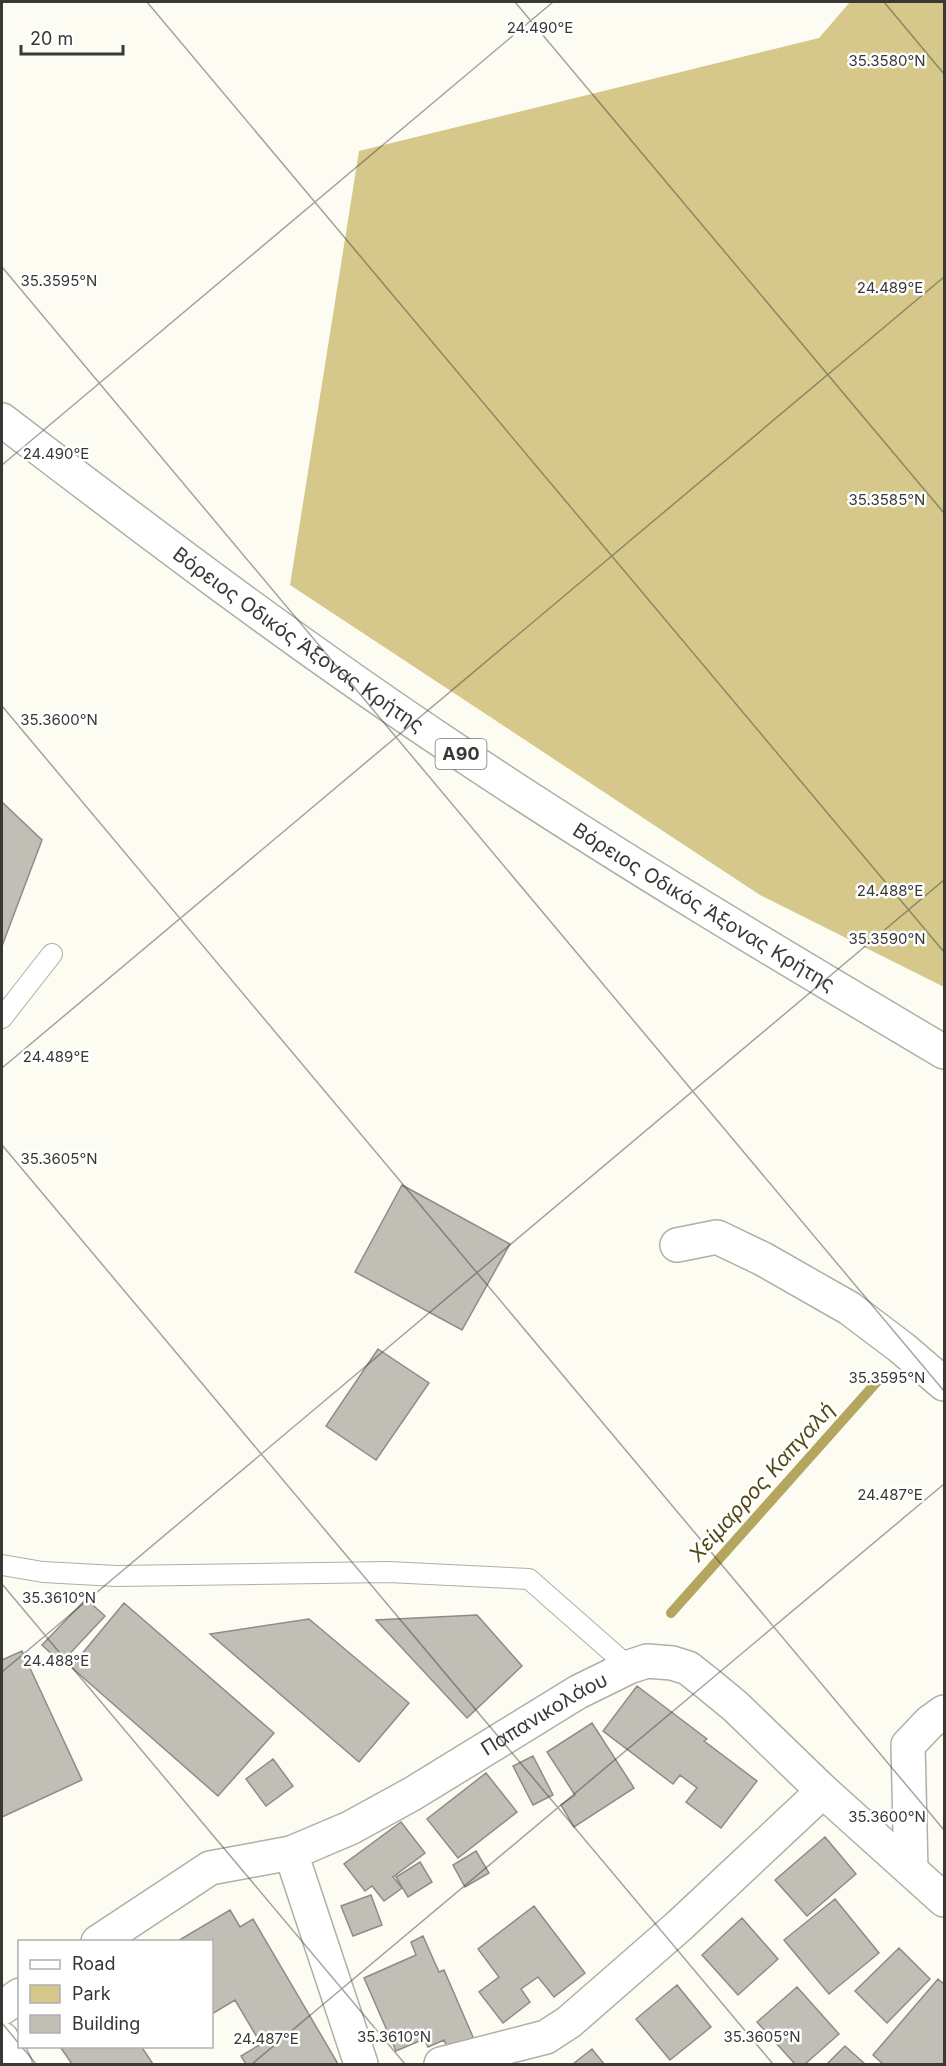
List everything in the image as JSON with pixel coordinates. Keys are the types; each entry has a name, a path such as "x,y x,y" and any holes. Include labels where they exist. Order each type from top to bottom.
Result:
{"main road":[{"name":"Βόρειος Οδικός Άξονας Κρήτης","path":"2,420 131,519 268,619 452,748 622,858 780,955 945,1052"},
{"path":"677,1245 717,1237 763,1259 849,1308 945,1384"},
{"name":"Παπανικολάου","path":"100,1940 210,1868 291,1853 350,1828 412,1794 578,1692 628,1667 647,1661 672,1663 688,1668 735,1706 823,1791 945,1900"},
{"path":"911,1870 908,1745 930,1722 945,1712"},
{"path":"441,2064 546,2037 569,2022 679,1926 823,1791"},
{"path":"291,1853 361,2064"},
{"path":"2,2008 18,1996"},
{"path":"2,2039 15,2064"}],"lane":[{"path":"2,1018 52,954"},
{"path":"2,1565 43,1572 117,1576 388,1572 529,1579 628,1667"}],"green space":[{"path":"850,2 944,2 944,987 760,895 290,585 359,151 819,38"}],"building":[{"path":"2,804 42,840 2,946"},
{"path":"402,1185 510,1244 462,1330 355,1272"},
{"path":"378,1349 429,1383 376,1460 326,1426"},
{"path":"86,1599 105,1616 61,1663 42,1645"},
{"path":"124,1603 274,1733 218,1796 71,1667"},
{"path":"477,1615 522,1666 467,1718 376,1620"},
{"path":"309,1619 409,1703 359,1762 210,1634"},
{"path":"22,1651 82,1780 2,1817 2,1660"},
{"path":"637,1686 707,1739 704,1741 757,1781 721,1828 686,1802 697,1788 680,1775 673,1784 603,1731"},
{"path":"592,1723 634,1788 574,1827 561,1805 575,1795 547,1752"},
{"path":"533,1756 553,1795 533,1805 513,1766"},
{"path":"273,1759 293,1786 266,1806 246,1779"},
{"path":"486,1773 517,1812 458,1858 427,1819"},
{"path":"401,1822 425,1853 393,1877 402,1888 384,1901 372,1886 365,1891 344,1864"},
{"path":"825,1837 856,1874 807,1916 775,1880"},
{"path":"476,1851 489,1873 465,1887 453,1865"},
{"path":"420,1862 432,1882 408,1897 396,1877"},
{"path":"371,1895 382,1925 353,1936 341,1906"},
{"path":"835,1899 879,1953 829,1994 784,1940"},
{"path":"534,1906 585,1973 554,1997 538,1977 521,1989 530,2002 503,2023 479,1992 499,1977 478,1949"},
{"path":"230,1910 240,1927 253,1919 338,2064 246,2064 241,2056 261,2044 235,2000 213,2013 213,1940 179,1940"},
{"path":"742,1918 778,1959 738,1995 702,1955"},
{"path":"423,1936 439,1972 444,1970 476,2044 450,2055 444,2040 428,2047 424,2039 396,2051 364,1978 416,1955 411,1942"},
{"path":"899,1948 930,1979 887,2023 855,1991"},
{"path":"938,1979 944,1984 944,2064 883,2064 873,2055"},
{"path":"677,1985 711,2027 670,2060 636,2019"},
{"path":"797,1987 839,2034 805,2064 795,2064 757,2022"},
{"path":"845,2046 865,2064 827,2064"},
{"path":"61,2048 142,2048 153,2064 72,2064"},
{"path":"592,2049 604,2064 573,2064"}],"waterway":[{"name":"Χείμαρρος Καπγαλή","path":"671,1613 882,1376"}]}
